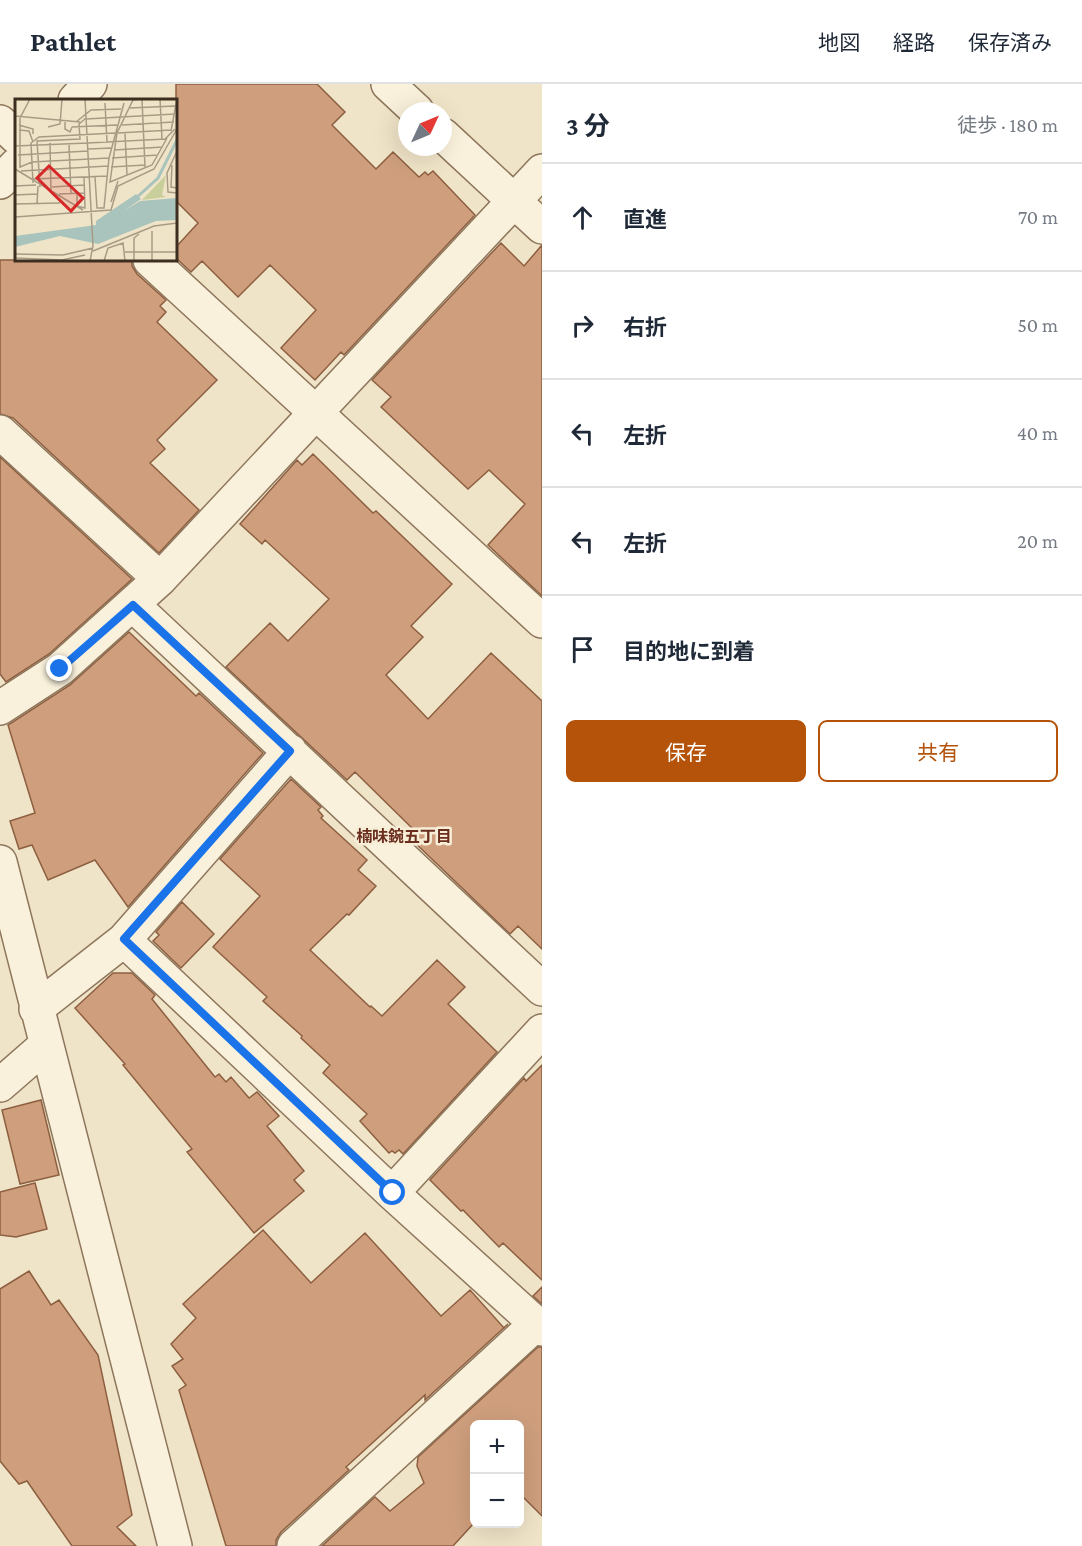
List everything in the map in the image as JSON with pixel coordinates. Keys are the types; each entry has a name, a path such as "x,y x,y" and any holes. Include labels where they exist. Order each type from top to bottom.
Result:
{"street":[{"path":"76,99 90,84"},
{"path":"388,84 407,102"},
{"path":"0,122 15,136"},
{"path":"452,143 542,227"},
{"path":"0,182 15,166"},
{"path":"0,708 60,669 160,579 542,171"},
{"path":"151,261 542,621"},
{"path":"0,432 160,579"},
{"path":"133,605 542,989"},
{"path":"36,1009 124,939 290,751"},
{"path":"0,862 175,1546"},
{"path":"124,939 393,1193 539,1327 294,1546"},
{"path":"393,1193 542,1031"},
{"path":"0,1085 46,1045"}],"building":[{"path":"176,84 317,84 345,112 332,125 376,169 393,152 419,177 425,172 428,175 433,171 475,215 344,355 341,352 315,380 281,348 316,310 270,265 238,297 202,261 191,272 177,259 177,246 198,223 177,202"},
{"path":"501,243 524,266 542,245 542,596 488,545 525,504 489,470 468,489 381,407 391,397 372,380"},
{"path":"0,260 132,261 137,274 166,300 160,306 166,312 157,322 217,380 157,440 165,449 150,463 199,510 159,553 13,418 0,414"},
{"path":"313,454 373,513 376,511 452,584 411,626 423,637 386,675 428,719 491,653 542,701 542,949 518,926 510,934 410,838 416,832 355,772 347,780 226,667 270,623 288,641 329,599 265,540 262,544 240,524 297,460 302,465"},
{"path":"0,457 132,579 49,654 6,682 0,674"},
{"path":"129,632 196,696 199,693 263,753 128,907 95,860 48,880 32,845 19,849 10,821 35,813 8,725 70,685"},
{"path":"291,779 321,807 318,810 323,816 321,818 367,860 358,870 376,886 349,915 347,914 310,950 382,1016 437,960 465,987 448,1004 497,1052 403,1154 399,1150 389,1153 360,1121 367,1114 323,1073 330,1065 263,1001 267,997 213,947 260,896 220,859"},
{"path":"182,902 214,934 181,968 153,941 159,935 156,932"},
{"path":"113,973 132,973 155,995 152,999 215,1077 219,1074 226,1082 231,1077 249,1098 257,1092 279,1116 267,1126 304,1171 294,1180 304,1191 254,1233 187,1152 192,1149 123,1065 125,1064 75,1008"},
{"path":"542,1065 542,1280 503,1243 499,1247 430,1180 524,1078 526,1081"},
{"path":"41,1100 59,1175 20,1184 2,1110"},
{"path":"35,1183 47,1229 16,1237 0,1235 0,1192"},
{"path":"263,1230 311,1283 365,1233 441,1316 470,1290 504,1328 425,1400 425,1395 346,1467 349,1470 281,1532 276,1540 276,1546 226,1546 179,1390 186,1385 172,1366 183,1359 171,1344 196,1318 183,1304"},
{"path":"29,1271 51,1305 59,1300 98,1355 132,1515 117,1527 136,1546 72,1546 27,1481 19,1484 0,1461 0,1289"},
{"path":"542,1287 542,1304 533,1296"},
{"path":"538,1347 542,1347 542,1516 524,1498 524,1420 470,1420 470,1527 453,1546 322,1546 375,1497 390,1511 424,1483 417,1466 418,1457"}],"district":[{"name":"楠味鋺五丁目","path":"404,836"}],"route":[{"path":"60,669 133,605 290,751 124,939 393,1193"}]}
